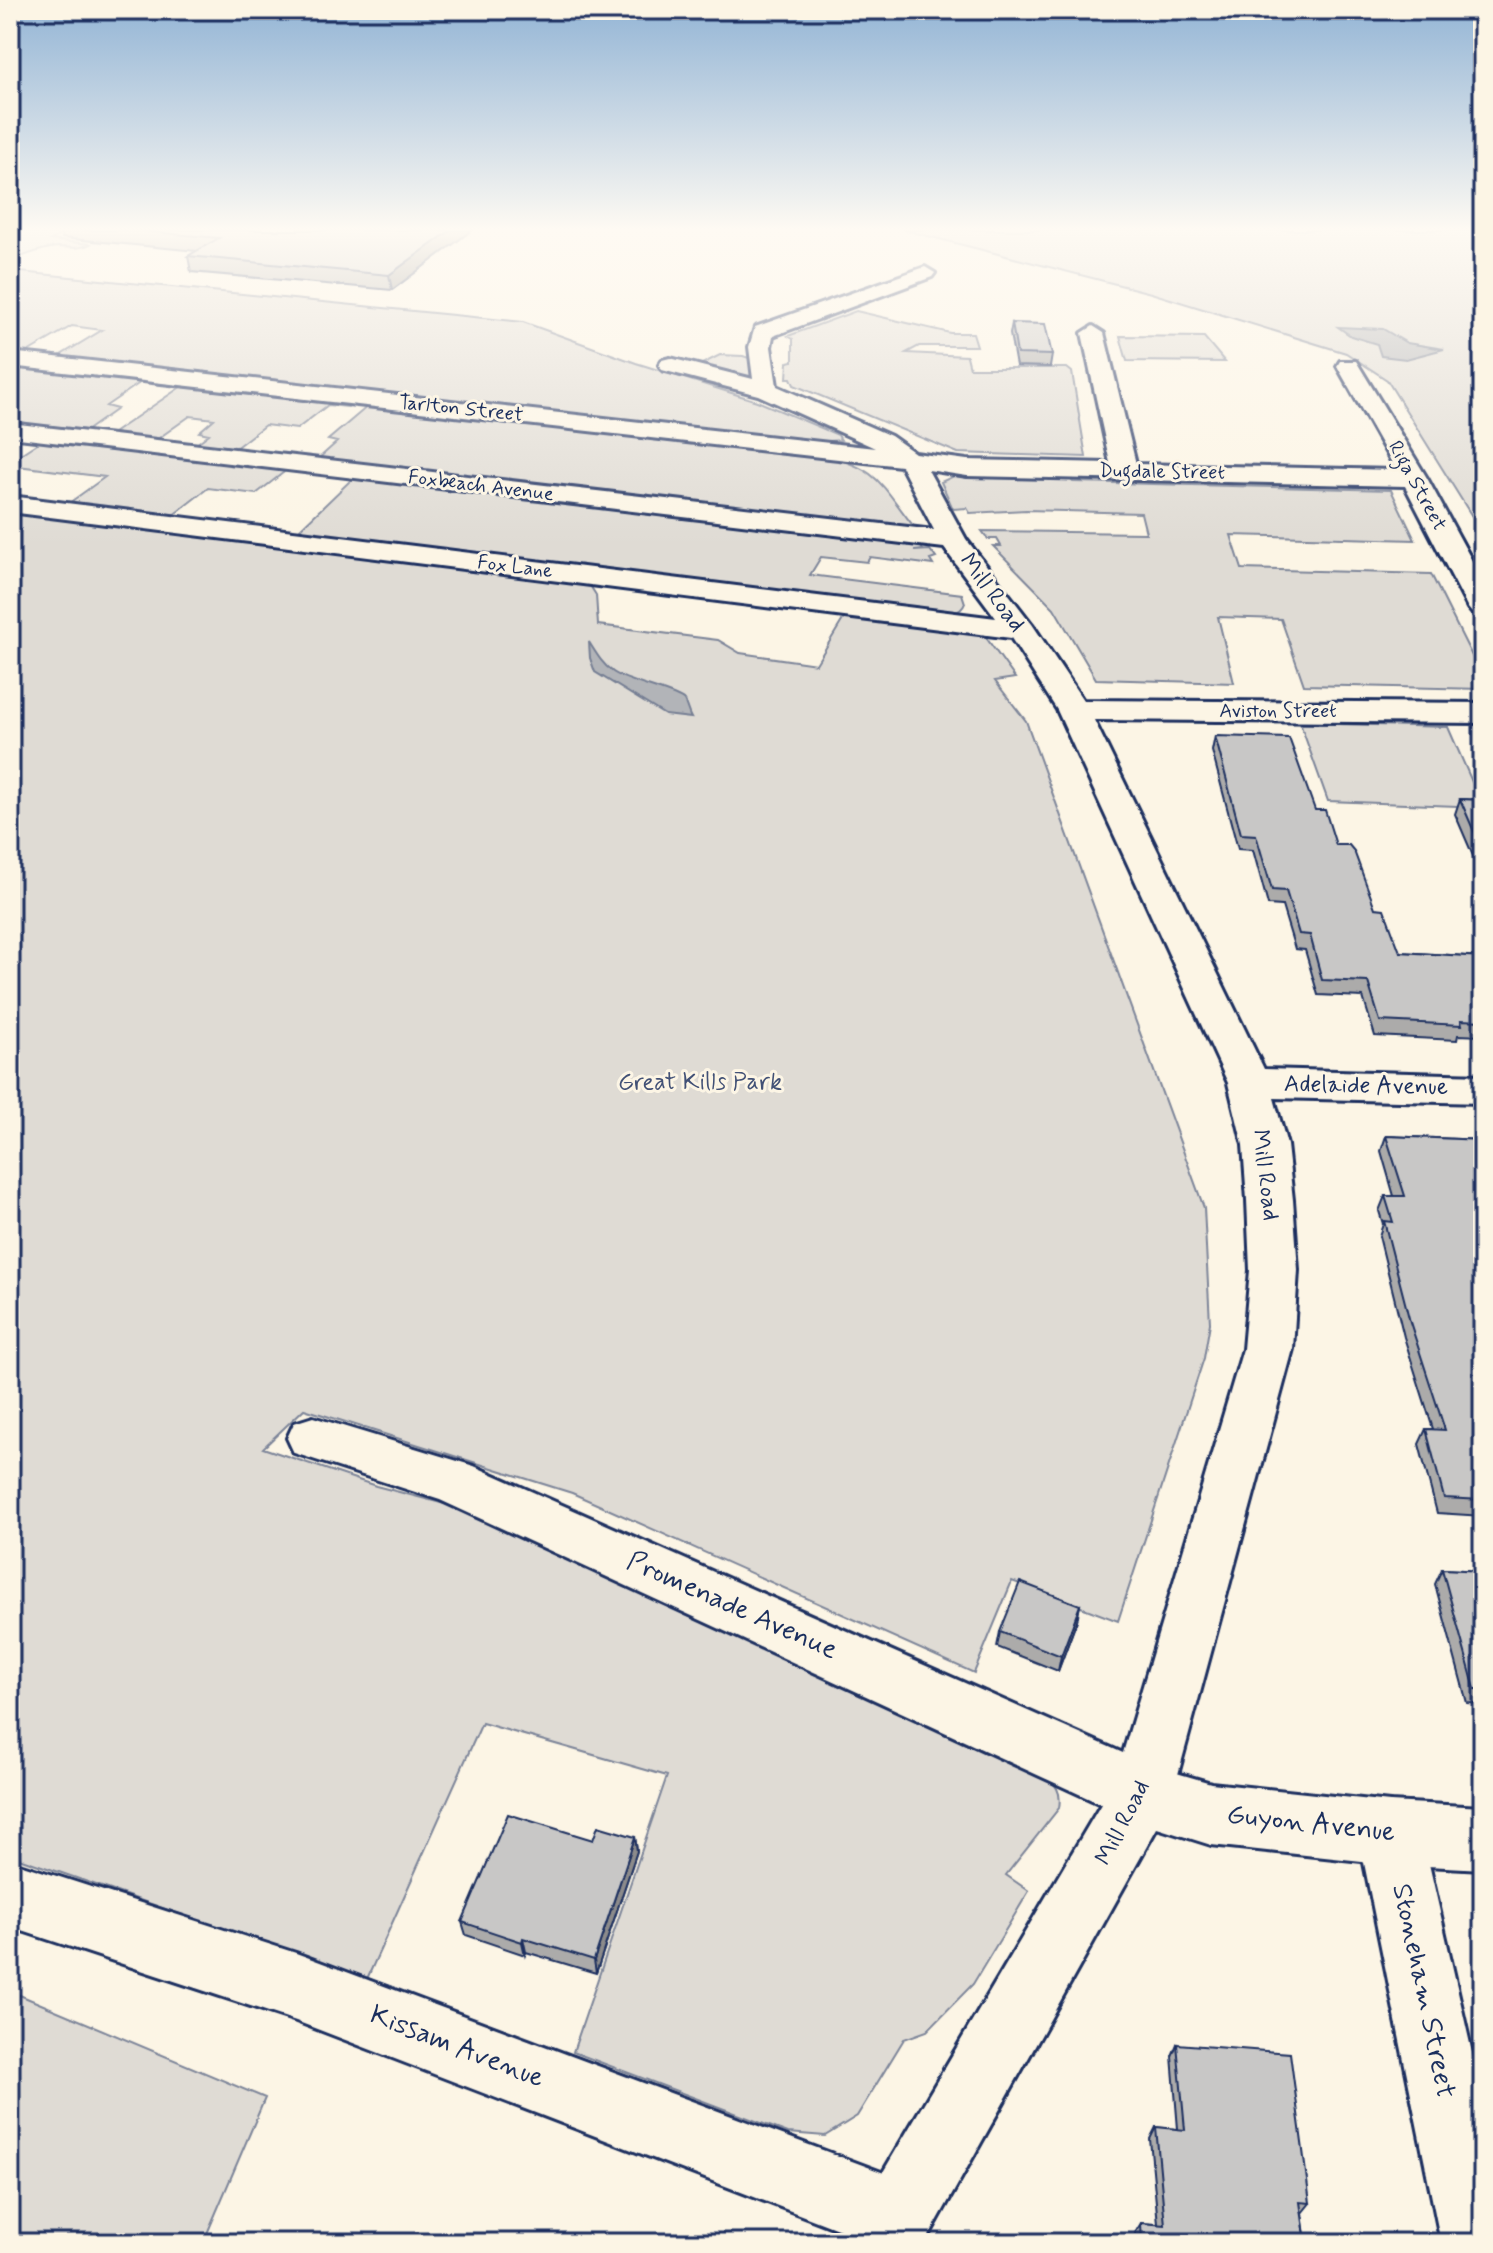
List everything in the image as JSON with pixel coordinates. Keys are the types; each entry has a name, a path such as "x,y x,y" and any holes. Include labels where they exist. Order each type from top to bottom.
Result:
{"street":[{"path":"758,335 737,349 766,390"},
{"path":"1093,335 1125,471"},
{"name":"Mill Road","path":"737,349 670,365 766,390 882,441 911,462 953,541 1021,630 1073,710 1249,1083 1265,1145 1270,1200 1274,1270 1268,1349 1142,1793 892,2229"},
{"name":"Tarlton Street","path":"10,359 822,449 911,462"},
{"name":"Riga Street","path":"1348,366 1414,478 1483,608"},
{"name":"Foxbeach Avenue","path":"10,430 953,541"},
{"name":"Dugdale Street","path":"911,462 967,468 1414,478"},
{"name":"Fox Lane","path":"10,504 1021,630"},
{"name":"Aviston Street","path":"1073,710 1483,713"},
{"name":"Adelaide Avenue","path":"1249,1083 1483,1089"},
{"name":"Promenade Avenue","path":"313,1438 455,1482 1142,1793"},
{"name":"Guyon Avenue","path":"1142,1793 1211,1814 1390,1833 1483,1838"},
{"name":"Stoneham Street","path":"1390,1833 1478,2243"},
{"name":"Kissam Avenue","path":"10,1894 296,1987 892,2229"}],"green space":[{"path":"10,335 56,335 24,354 10,352"},
{"path":"94,335 559,335 757,401 838,435 841,440 815,442 157,369 162,367 56,358"},
{"path":"974,335 977,346 919,346 906,353 967,356 970,368 1067,368 1072,372 1086,457 958,453 794,385 791,378 787,378 788,362 793,361 793,339 788,336"},
{"path":"1288,335 1483,335 1483,534 1387,380 1346,353"},
{"path":"1120,336 1204,337 1225,362 1127,361"},
{"path":"720,355 752,359 756,380 700,365"},
{"path":"10,363 147,378 106,406 117,409 86,431 10,422"},
{"path":"188,382 353,403 348,407 328,405 297,429 265,425 234,449 195,445 209,434 199,432 214,419 190,416 156,440 110,435"},
{"path":"368,406 821,455 867,472 885,489 915,528 318,459 337,442 328,440"},
{"path":"42,440 288,469 256,494 208,488 172,516 69,503 105,477 10,465 10,461"},
{"path":"954,476 1070,479 1073,482 1391,490 1415,540 1231,535 1242,569 1431,574 1483,678 1483,689 1304,685 1281,619 1218,617 1234,683 1096,679 1054,608 993,546 1001,546 997,539 988,539 982,531 1146,533 1141,513 1026,510 970,513 967,508 953,509 941,482"},
{"path":"354,477 918,542 923,550 914,551 930,550 936,558 930,560 933,565 870,557 867,562 821,557 810,575 962,594 965,603 962,609 954,613 922,614 830,597 297,532"},
{"name":"Great Kills Park","path":"10,508 587,581 596,595 598,625 718,640 740,653 816,664 847,613 982,632 1015,678 995,681 1026,721 1204,1208 1210,1323 1204,1358 1118,1621 1012,1581 974,1673 572,1493 304,1409 263,1448 376,1486 445,1504 576,1551 1044,1774 1055,1785 1060,1797 1059,1808 1006,1875 1029,1891 973,1984 927,2031 904,2039 857,2116 825,2136 788,2133 573,2052 667,1776 482,1723 367,1979 10,1855"},
{"path":"1300,723 1448,727 1483,807 1328,801"},
{"path":"10,1991 265,2098 203,2243 10,2243"}],"shaded area":[{"path":"1394,335 1407,343 1444,349 1406,359 1381,356 1377,344 1351,336"},
{"path":"589,642 613,672 680,698 691,718 665,715 595,672"}],"building":[{"path":"1014,335 1048,335 1052,355 1017,354"},
{"path":"1215,736 1289,738 1315,810 1325,810 1336,845 1349,845 1354,851 1375,908 1384,909 1400,952 1483,957 1483,1021 1461,1020 1462,1025 1380,1021 1368,982 1322,980 1310,935 1299,934 1286,891 1272,890 1256,835 1241,834"},
{"path":"1460,799 1483,800 1483,852"},
{"path":"1386,1136 1483,1140 1483,1178 1478,1178 1483,1192 1483,1500 1444,1498 1426,1429 1445,1430 1410,1322 1384,1221 1393,1222 1385,1196 1405,1196"},
{"path":"1442,1569 1483,1571 1483,1689 1475,1689"},
{"path":"1020,1582 1080,1605 1061,1656 1000,1632"},
{"path":"508,1814 593,1840 598,1826 635,1837 594,1960 523,1938 522,1942 462,1922"},
{"path":"1177,2044 1290,2053 1310,2203 1300,2202 1306,2243 1142,2243 1141,2223 1165,2225 1156,2127 1185,2130"}]}
